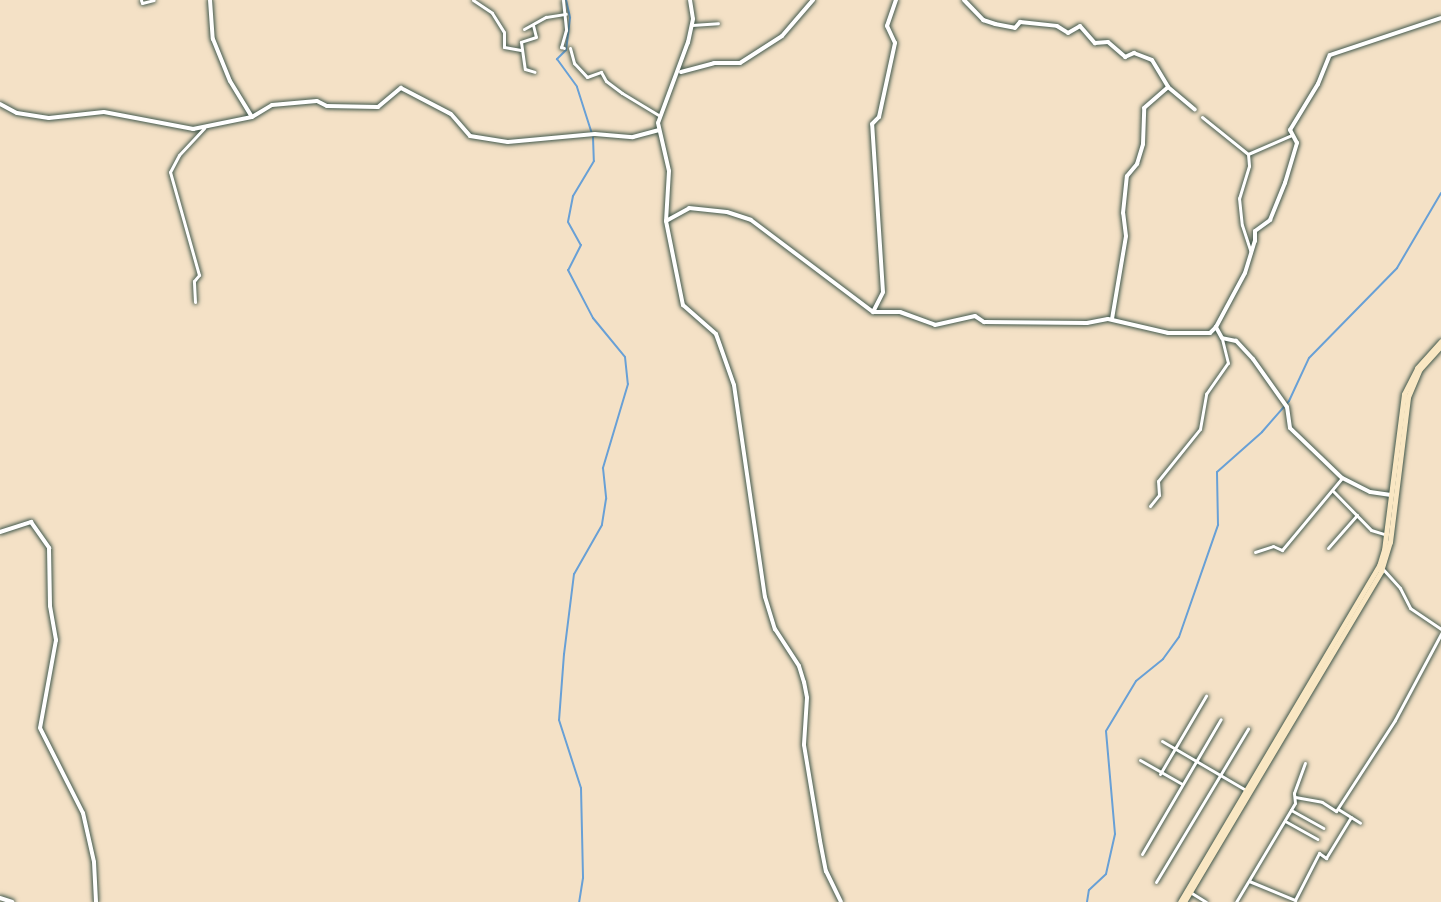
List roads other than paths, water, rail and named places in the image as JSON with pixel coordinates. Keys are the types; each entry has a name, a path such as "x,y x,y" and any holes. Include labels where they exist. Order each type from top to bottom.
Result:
{"main road":[{"path":"1182,902 1379,566 1404,394 1417,368 1441,344"},
{"path":"1182,902 1382,568 1390,542 1408,397 1420,369 1441,344"}],"street":[{"path":"141,0 142,3 154,0"},
{"path":"210,0 213,39 230,81 252,117"},
{"path":"473,0 492,13 504,32 504,47 521,50"},
{"path":"563,0 566,14 561,47 567,48 574,63 587,77 601,72 606,81 622,93 660,116"},
{"path":"690,0 692,25 679,73 660,116 659,130 669,171 666,221 683,305 716,334 734,385 765,597 775,629 802,674 807,698 804,745 820,841 826,871 841,902"},
{"path":"679,73 695,65 740,63 782,36 813,0"},
{"path":"873,312 883,292 872,124 879,117 895,43 887,26 896,0"},
{"path":"964,0 983,20 995,24 1015,28 1020,22 1057,26 1068,33 1080,26 1095,43 1108,42 1125,57 1134,53 1152,60 1168,87 1195,110"},
{"path":"524,29 546,17 566,14"},
{"path":"666,221 677,218 689,208 727,212 751,220 873,312 900,312 935,325 975,316 984,322 1112,319 1168,333 1210,333 1245,273 1255,231 1270,220 1297,143 1290,130 1333,53 1441,18"},
{"path":"692,25 718,23"},
{"path":"533,25 536,37 521,42 521,50 525,69 535,72"},
{"path":"1112,319 1126,236 1123,213 1127,176 1137,164 1143,144 1144,108 1168,87"},
{"path":"0,104 17,113 49,118 104,112 204,128 252,117 272,105 317,101 327,106 378,107 401,88 451,114 470,136 508,142 590,135 633,137 659,130"},
{"path":"1202,117 1248,154 1249,166 1239,198 1242,225 1251,253"},
{"path":"195,302 194,281 199,275 170,172 179,155 204,128"},
{"path":"1248,154 1292,135"},
{"path":"1150,506 1159,495 1158,481 1200,429 1206,394 1228,363 1216,327"},
{"path":"1222,338 1236,341 1286,405 1290,428 1342,478 1370,492 1391,495"},
{"path":"1255,552 1273,546 1282,550 1342,478"},
{"path":"1333,491 1371,530 1386,534"},
{"path":"1328,548 1357,515"},
{"path":"0,532 31,522 49,548 50,606 56,640 40,728 83,813 94,862 96,902"},
{"path":"1338,809 1395,720 1441,632 1410,608 1400,588 1382,568"},
{"path":"1160,774 1206,696"},
{"path":"1142,854 1221,719"},
{"path":"1156,882 1248,729"},
{"path":"1162,741 1246,790"},
{"path":"1140,760 1183,785"},
{"path":"1236,902 1291,810 1305,763"},
{"path":"1295,797 1338,809 1360,823"},
{"path":"1291,810 1323,828"},
{"path":"1249,881 1295,900 1319,853 1326,858 1351,817"},
{"path":"1285,821 1317,839"},
{"path":"1190,892 1206,902"},
{"path":"0,898 12,902"}],"waterway":[{"path":"566,0 570,18 566,50 557,59 577,87 593,137 594,161 573,196 568,222 581,245 568,270 593,318 625,357 628,384 603,468 606,499 602,525 574,574 564,654 559,720 581,788 583,878 579,902"},
{"path":"1087,902 1089,890 1106,874 1115,834 1106,731 1136,681 1163,659 1179,637 1218,525 1217,472 1262,432 1289,401 1309,358 1397,268 1441,193"}]}
